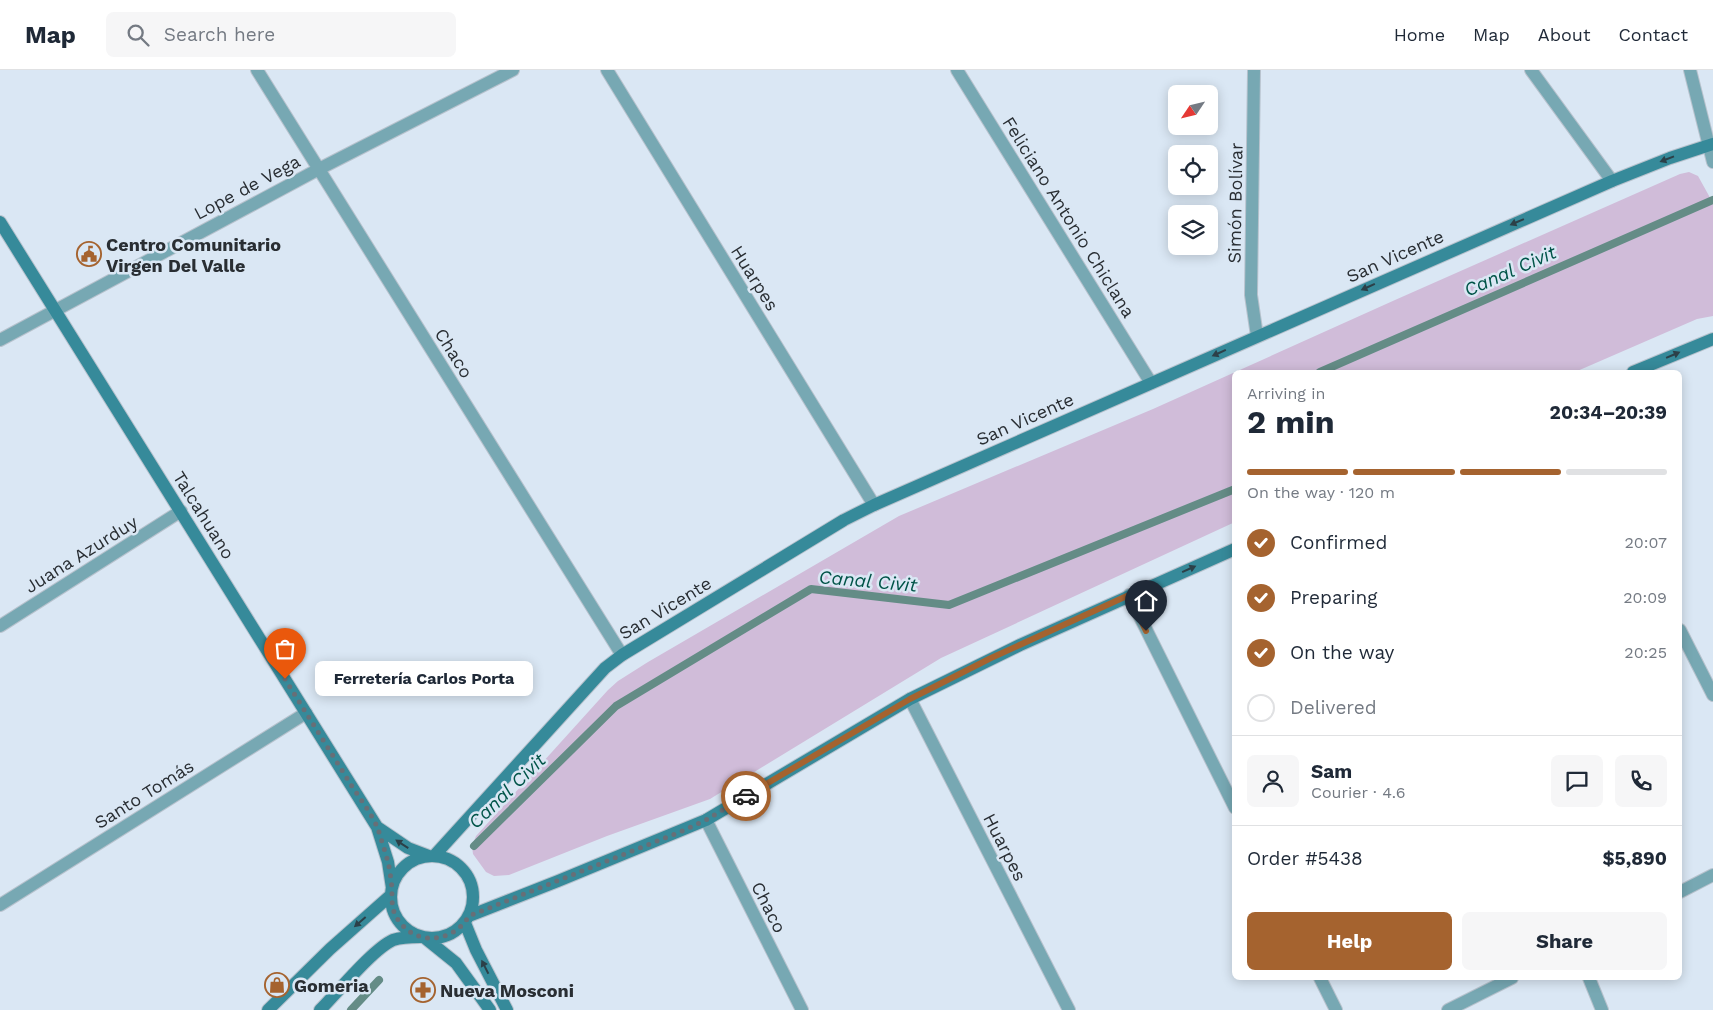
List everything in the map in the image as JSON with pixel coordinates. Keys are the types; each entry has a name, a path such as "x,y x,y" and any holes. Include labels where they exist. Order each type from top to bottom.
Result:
{"main road":[{"name":"San Vicente","path":"432,856 605,668 622,655 844,520 874,504 1612,180 1711,144"},
{"name":"Talcahuano","path":"0,222 377,827 388,862 391,892"},
{"path":"1638,370 1713,339"},
{"path":"467,920 706,820 910,699 994,657 1232,549"},
{"name":"Talcahuano","path":"377,827 408,848 432,856"},
{"path":"320,1010 373,955 387,944 401,938 423,937 436,938 447,936 457,931 467,920 473,903 473,890 468,877 460,866 448,859 432,856 416,859 405,866 397,876 391,892 392,909 398,921 408,931 423,937 456,963 490,1010"},
{"path":"268,1010 330,948 391,892"},
{"path":"467,920 476,950 507,1010"}],"street":[{"name":"Chaco","path":"257,70 622,655"},
{"name":"Lope de Vega","path":"0,340 319,169 513,70"},
{"name":"Huarpes","path":"607,70 874,504"},
{"name":"Feliciano Antonio Chiclana","path":"957,70 1151,383"},
{"name":"Simón Bolívar","path":"1254,70 1251,295 1257,336"},
{"path":"1531,70 1612,180"},
{"path":"1690,70 1711,144 1713,162"},
{"name":"Juana Azurduy","path":"0,626 180,511"},
{"path":"1129,595 1232,802"},
{"path":"1682,634 1713,695"},
{"name":"Huarpes","path":"910,699 1069,1010"},
{"name":"Santo Tomás","path":"0,905 306,713"},
{"name":"Chaco","path":"706,820 802,1010"},
{"path":"1682,891 1713,875"},
{"path":"1321,980 1336,1010"},
{"path":"1448,1010 1508,980"},
{"path":"1590,980 1602,1010"}],"shaded area":[{"path":"1689,172 1698,176 1713,203 1713,316 1697,319 1580,370 1239,370 1680,174"},
{"path":"1232,373 1232,523 941,658 710,799 607,836 509,875 494,876 486,872 473,854 472,846 476,836 618,681 899,516 1153,409"}],"waterway":[{"name":"Canal Civit","path":"1325,370 1713,200"},
{"name":"Canal Civit","path":"474,846 616,706 811,589 949,605 1232,490"},
{"name":"Canal Civit","path":"351,1010 379,980"}],"way so far":[{"path":"285,679 377,827 388,862 392,888 392,909 398,921 408,931 420,937 436,938 447,936 457,931 469,916 680,832 706,820 746,796"}],"place":[{"name":"Centro Comunitario Virgen Del Valle","path":"89,254"},
{"name":"Ferretería Carlos Porta","path":"285,679"},
{"name":"Gomeria","path":"277,985"},
{"name":"Nueva Mosconi","path":"423,990"}],"route":[{"path":"746,796 910,699 991,658 1129,595 1146,631"}]}
